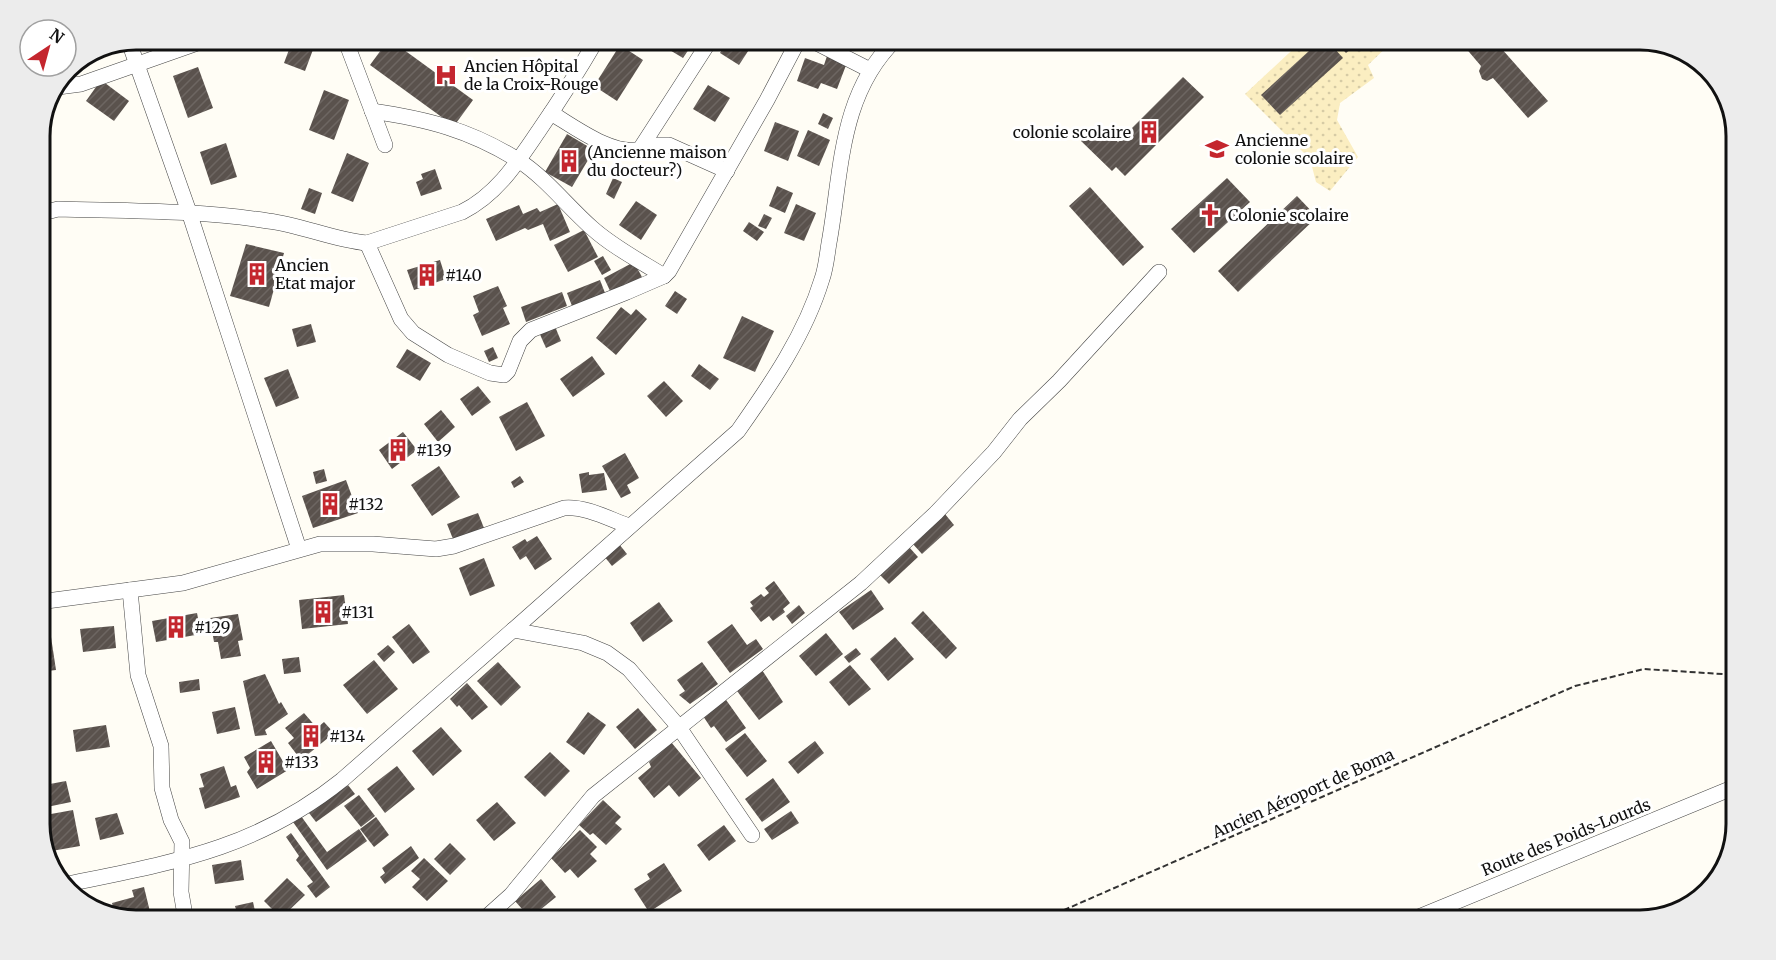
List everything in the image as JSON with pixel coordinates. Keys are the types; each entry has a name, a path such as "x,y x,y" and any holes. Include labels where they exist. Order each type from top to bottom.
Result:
{"street":[{"path":"132,50 189,212 299,549"},
{"path":"65,86 81,84 178,50"},
{"path":"349,50 386,146"},
{"path":"50,211 58,209 189,212 272,221 352,242 367,243 462,212 476,205 489,194 518,160 551,113 590,50"},
{"path":"640,149 704,50"},
{"path":"367,243 401,319 412,333 448,355 490,373 504,375 508,371 520,341 531,330 627,292 664,276 669,271 793,50"},
{"path":"831,50 870,70"},
{"path":"73,883 182,860 225,846 284,820 318,799 629,526 706,462 738,431 794,345 823,278 847,130 855,100 870,70 886,50"},
{"path":"372,111 439,123 466,133 518,160 533,171 591,228 664,276"},
{"path":"551,113 622,151 632,152 669,145 727,171"},
{"path":"495,910 511,896 593,796 678,726 861,583 936,513 994,452 1020,419 1059,381 1159,272"},
{"path":"50,601 183,583 320,544 436,549 454,546 564,508 573,507 629,526"},
{"path":"130,590 138,675 161,746 162,788 171,820 182,842 181,892 184,910"},
{"path":"513,630 583,643 607,653 628,669 678,726 752,835"},
{"name":"Route des Poids-Lourds","path":"1435,910 1726,791"}],"path":[{"name":"Ancien Aéroport de Boma","path":"1064,910 1575,686 1644,669 1726,674"}],"sand":[{"path":"1292,50 1384,50 1368,65 1374,78 1340,103 1337,120 1358,157 1330,191 1316,182 1310,159 1245,94"}],"building":[{"path":"289,50 313,50 305,71 284,63"},
{"path":"381,50 404,50 473,100 454,126 370,65"},
{"path":"617,50 628,50 643,60 617,101 594,86"},
{"path":"670,50 688,50 683,58"},
{"path":"722,50 749,50 739,65 720,53"},
{"path":"1310,50 1336,50 1343,58 1280,115 1261,95"},
{"path":"1467,50 1503,50 1548,101 1528,118 1493,78 1487,81 1482,79 1479,71 1481,66"},
{"path":"828,53 848,60 837,89 821,83 818,89 797,81 805,58 824,65"},
{"path":"198,67 213,108 188,118 173,76"},
{"name":"colonie scolaire","path":"1183,77 1204,97 1125,176 1116,167 1112,171 1081,141 1099,123 1118,142"},
{"path":"101,80 129,101 114,121 86,101"},
{"path":"708,85 730,98 715,122 693,109"},
{"path":"324,90 349,100 334,140 309,130"},
{"path":"823,113 833,118 828,129 818,124"},
{"path":"775,122 799,131 788,161 764,151"},
{"path":"808,130 830,140 819,166 797,156"},
{"name":"(Ancienne maison du docteur?)","path":"567,134 594,150 572,187 545,172"},
{"path":"226,143 237,177 211,185 200,152"},
{"path":"347,153 369,163 353,202 331,193"},
{"path":"435,169 442,189 421,196 416,182 423,179 421,174"},
{"path":"613,178 622,182 614,199 606,194"},
{"name":"Colonie scolaire","path":"1227,178 1250,202 1194,253 1171,229"},
{"path":"777,186 793,193 785,213 769,206"},
{"name":"colonie scolaire","path":"1090,187 1144,247 1123,266 1069,206"},
{"path":"309,188 322,193 315,214 301,209"},
{"path":"1297,196 1317,217 1238,292 1218,271"},
{"path":"636,201 657,215 641,240 619,225"},
{"path":"558,204 570,232 550,241 543,224 528,230 525,228 496,241 486,219 519,205 523,214 537,208 540,212"},
{"path":"796,204 816,213 804,241 784,233"},
{"path":"764,214 772,218 766,229 758,226"},
{"path":"749,222 764,232 757,241 743,231"},
{"path":"584,230 598,257 568,272 554,245"},
{"name":"Ancien Etat major","path":"246,244 284,253 269,307 230,296"},
{"path":"603,256 611,270 602,275 594,261"},
{"name":"#140","path":"440,260 446,279 414,290 407,270"},
{"path":"634,262 643,279 612,295 604,278"},
{"path":"600,280 605,293 572,306 567,293"},
{"path":"498,286 507,306 503,308 510,324 482,336 473,315 479,312 473,296"},
{"path":"675,291 687,299 677,314 665,306"},
{"path":"562,292 567,306 526,322 521,307"},
{"path":"621,307 631,315 636,309 647,319 616,355 596,338"},
{"path":"742,316 774,331 755,372 723,358"},
{"path":"311,324 316,342 297,347 292,329"},
{"path":"554,324 561,341 546,348 538,330"},
{"path":"493,347 498,358 489,362 484,351"},
{"path":"407,349 431,363 420,381 396,367"},
{"path":"592,356 605,374 573,397 560,379"},
{"path":"699,364 719,379 710,390 691,376"},
{"path":"288,369 299,398 276,407 264,378"},
{"path":"664,381 683,401 666,417 647,396"},
{"path":"478,386 491,402 472,416 460,399"},
{"path":"527,402 545,436 516,451 499,417"},
{"path":"441,410 455,427 438,442 424,424"},
{"name":"#139","path":"403,432 417,450 392,469 379,450"},
{"path":"625,453 639,478 627,485 631,493 621,498 602,466"},
{"path":"439,466 460,497 432,516 411,485"},
{"path":"324,469 327,481 316,484 313,472"},
{"path":"589,472 589,475 604,473 607,490 582,493 579,474"},
{"path":"520,476 524,482 514,488 511,482"},
{"name":"#132","path":"346,480 358,513 313,528 302,496"},
{"path":"478,513 484,528 453,539 447,524"},
{"path":"945,514 954,525 922,554 912,543"},
{"path":"537,536 552,559 535,570 526,556 520,560 512,547 525,539 527,542"},
{"path":"619,544 627,554 612,566 604,556"},
{"path":"909,547 918,557 889,584 880,575"},
{"path":"484,558 495,586 470,596 459,568"},
{"path":"774,581 790,603 783,609 785,612 773,621 769,616 761,622 750,608 753,606 750,602 761,594 764,597 769,593 765,588"},
{"path":"871,590 884,609 853,630 839,612"},
{"name":"#131","path":"344,595 348,624 302,629 299,600"},
{"path":"659,602 673,621 643,642 630,623"},
{"path":"799,605 805,613 792,624 786,616"},
{"path":"923,611 957,648 946,659 911,623"},
{"name":"#129","path":"197,613 201,634 156,642 152,621"},
{"path":"238,614 243,640 238,641 241,656 221,659 218,642 214,642 210,618"},
{"path":"409,624 430,652 413,664 392,637"},
{"path":"732,624 747,645 756,639 763,649 730,673 707,642"},
{"path":"114,626 116,648 83,652 80,629"},
{"path":"826,633 843,654 816,676 799,656"},
{"path":"50,637 56,670 50,671"},
{"path":"895,637 914,659 888,681 870,659"},
{"path":"388,645 395,652 384,662 377,654"},
{"path":"856,648 861,654 849,663 844,657"},
{"path":"299,657 301,672 284,674 282,659"},
{"path":"374,660 398,689 367,714 343,685"},
{"path":"498,662 521,687 501,706 477,681"},
{"path":"702,662 718,684 690,704 679,695 685,691 677,680"},
{"path":"850,665 871,689 849,706 829,682"},
{"path":"760,667 783,702 759,720 734,687"},
{"path":"265,674 279,704 281,702 288,714 265,730 267,735 255,736 243,681"},
{"path":"199,679 200,690 180,693 179,682"},
{"path":"467,683 488,707 472,720 459,705 457,707 450,699"},
{"path":"724,697 746,728 726,742 714,726 711,728 701,713"},
{"path":"235,707 240,729 217,734 212,712"},
{"path":"638,708 657,730 635,749 616,727"},
{"path":"588,712 606,725 584,755 566,742"},
{"name":"#134","path":"304,713 317,728 324,722 334,733 301,760 288,743 294,738 285,728"},
{"path":"106,725 110,747 76,752 73,730"},
{"path":"441,727 462,751 433,776 412,751"},
{"path":"745,733 767,761 747,777 725,749"},
{"name":"#133","path":"271,741 288,770 257,789 247,772 250,768 244,757"},
{"path":"815,741 824,753 798,774 788,762"},
{"path":"671,742 701,778 679,797 669,785 654,798 638,778 651,767 649,762"},
{"path":"550,752 570,771 545,797 524,777"},
{"path":"224,766 231,787 236,785 240,797 205,809 199,788 204,787 200,774"},
{"path":"397,766 415,789 385,813 367,789"},
{"path":"773,778 790,802 762,822 745,799"},
{"path":"66,781 71,802 50,806 50,784"},
{"path":"348,785 355,794 316,822 309,813"},
{"path":"359,795 375,816 361,827 344,806"},
{"path":"603,800 621,817 615,823 622,829 606,845 593,833 590,835 579,825"},
{"path":"497,802 516,823 494,841 476,820"},
{"path":"73,810 80,846 54,851 50,814"},
{"path":"791,811 799,823 772,840 764,829"},
{"path":"117,813 124,834 100,840 95,818"},
{"path":"301,816 327,852 359,829 367,841 327,870 293,822"},
{"path":"376,817 389,835 374,847 360,829"},
{"path":"724,825 736,841 709,861 697,845"},
{"path":"580,830 597,847 590,854 597,861 578,878 570,869 565,873 551,858"},
{"path":"291,833 330,887 316,898 307,886 313,882 296,860 299,856 286,837"},
{"path":"450,843 466,859 450,875 434,859"},
{"path":"411,846 419,858 385,884 380,877 385,873 382,868"},
{"path":"424,858 448,881 427,901 412,887 420,879 411,871"},
{"path":"241,860 244,880 215,884 212,865"},
{"path":"664,863 682,891 652,910 648,910 634,889 650,879 647,874"},
{"path":"287,878 305,895 289,910 273,910 264,901"},
{"path":"541,879 556,897 540,910 523,910 515,901"},
{"path":"144,887 150,910 113,907 112,903 134,897 132,890"},
{"path":"253,902 255,910 236,910 235,906"}],"place":[{"name":"Ancien Hôpital de la Croix-Rouge","path":"446,75"},
{"name":"colonie scolaire","path":"1149,132"},
{"name":"Ancienne colonie scolaire","path":"1217,149"},
{"name":"(Ancienne maison du docteur?)","path":"569,161"},
{"name":"Colonie scolaire","path":"1210,215"},
{"name":"Ancien Etat major","path":"257,274"},
{"name":"#140","path":"427,275"},
{"name":"#139","path":"398,450"},
{"name":"#132","path":"330,504"},
{"name":"#131","path":"323,612"},
{"name":"#129","path":"176,627"},
{"name":"#134","path":"311,736"},
{"name":"#133","path":"266,762"}]}
